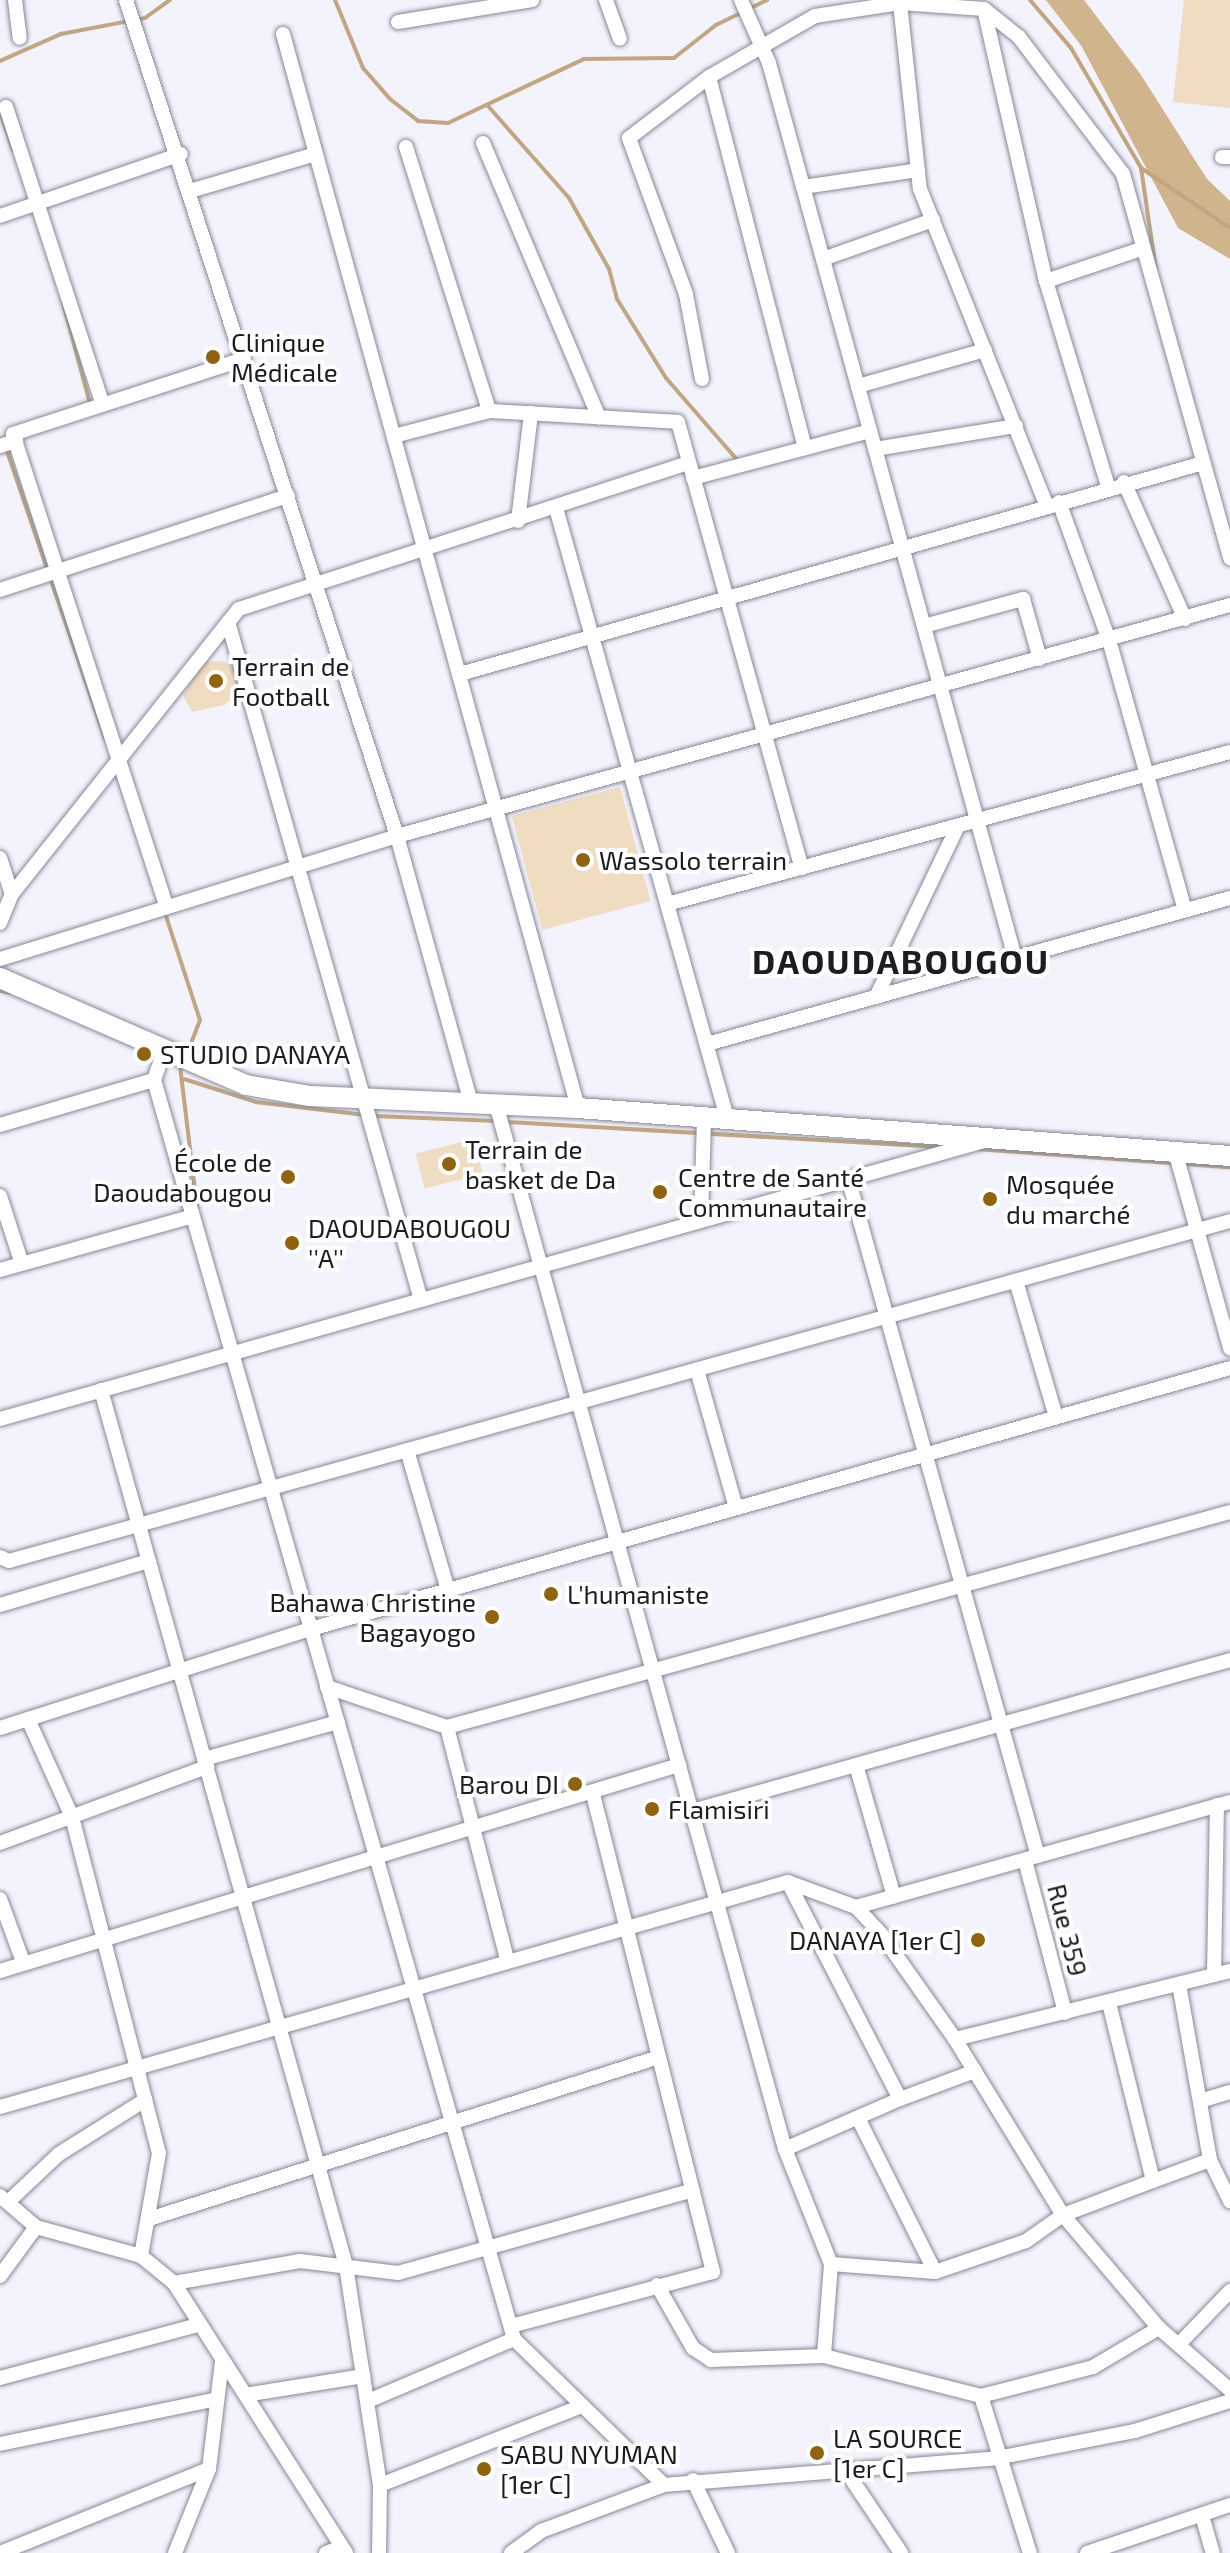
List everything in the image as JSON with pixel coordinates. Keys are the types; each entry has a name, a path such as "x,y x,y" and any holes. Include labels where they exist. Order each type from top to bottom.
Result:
{"street":[{"path":"15,0 20,38"},
{"path":"126,0 181,154 190,191 397,836 471,1103"},
{"path":"398,22 532,0"},
{"path":"606,0 620,39"},
{"path":"900,3 918,170 933,220 1016,426 1053,504 1109,640 1144,776 1185,910"},
{"path":"702,379 686,294 629,138 709,77 815,16 900,3 984,9 1019,37 1123,174 1230,558"},
{"path":"744,6 762,48 803,187 1015,958"},
{"path":"984,9 1046,281 1108,487"},
{"path":"283,34 578,1108"},
{"path":"709,77 805,448"},
{"path":"6,107 40,201 103,405"},
{"path":"483,143 599,418"},
{"path":"406,147 489,411"},
{"path":"0,216 181,154"},
{"path":"190,191 316,154"},
{"path":"803,187 918,170"},
{"path":"823,259 933,220"},
{"path":"1046,281 1144,248"},
{"path":"858,386 985,350"},
{"path":"166,905 121,757 13,434 244,359"},
{"path":"394,436 489,411 678,422 802,868"},
{"path":"518,521 531,413"},
{"path":"875,449 1016,426"},
{"path":"693,478 870,431"},
{"path":"0,446 16,441"},
{"path":"0,923 12,894 239,609 426,552 689,463"},
{"path":"460,674 903,551 1124,482 1203,463"},
{"path":"1124,482 1185,619"},
{"path":"0,590 288,496"},
{"path":"556,508 727,1118"},
{"path":"924,626 1023,599 1040,659"},
{"path":"0,959 166,905 397,836 1230,605"},
{"path":"228,622 421,1300"},
{"path":"667,904 1230,752"},
{"path":"876,997 958,826"},
{"path":"0,858 12,894"},
{"path":"707,1044 1230,898"},
{"path":"0,978 246,1085 363,1099 704,1116 1003,1136 1230,1156"},
{"path":"164,1051 154,1080 512,2332 579,2407 664,2485"},
{"path":"0,1125 154,1080"},
{"path":"496,1104 785,2149 831,2264 824,2356"},
{"path":"701,1220 704,1116"},
{"path":"0,1419 1003,1136"},
{"path":"1175,1151 1230,1348"},
{"name":"Rue 359","path":"848,1178 1002,1724 1065,2013"},
{"path":"0,1196 22,1264"},
{"path":"0,1270 193,1216"},
{"path":"0,1557 9,1561 1230,1221"},
{"path":"1016,1281 1056,1417"},
{"path":"0,1728 311,1629 1230,1368"},
{"path":"697,1370 736,1508"},
{"path":"101,1390 346,2266 380,2485 379,2553"},
{"path":"407,1450 448,1590"},
{"path":"327,1687 447,1727 964,1588 1230,1512"},
{"path":"0,1605 149,1561"},
{"path":"692,1811 1230,1660"},
{"path":"28,1719 72,1817 159,2153 141,2256"},
{"path":"0,1843 206,1763 338,1722"},
{"path":"447,1727 507,1959"},
{"path":"0,1971 102,1937 679,1765"},
{"path":"856,1765 894,1897"},
{"path":"368,2401 512,2332 657,2285 713,2272 592,1792"},
{"path":"856,1907 1223,1804 1214,1975"},
{"path":"788,1882 900,2099"},
{"path":"0,2107 716,1897 788,1882 856,1907 955,2039 1063,2215 1159,2328 1181,2342 1230,2390"},
{"path":"0,1899 23,1962"},
{"path":"955,2039 1230,1971"},
{"path":"1179,1984 1210,2160 1230,2201"},
{"path":"1109,2003 1153,2181"},
{"path":"149,2219 659,2057"},
{"path":"785,2149 900,2099 975,2071"},
{"path":"1200,2101 1230,2092"},
{"path":"145,2100 59,2154 4,2199 36,2227 141,2256 174,2283 222,2361 251,2394 344,2550 326,2553"},
{"path":"858,2118 935,2272"},
{"path":"831,2264 935,2272 1026,2241 1063,2215 1210,2160"},
{"path":"174,2283 300,2261 398,2273 488,2252 693,2190"},
{"path":"0,2276 36,2227"},
{"path":"657,2285 693,2348 711,2360 824,2356 981,2396 1093,2367 1159,2328"},
{"path":"1181,2342 1230,2291"},
{"path":"0,2378 198,2325"},
{"path":"175,2553 209,2469 212,2400 222,2361"},
{"path":"251,2394 364,2376"},
{"path":"981,2396 997,2458 1030,2553"},
{"path":"0,2444 212,2400"},
{"path":"511,2553 541,2531 664,2485 693,2480 997,2458 1135,2431 1230,2401"},
{"path":"380,2485 579,2407"},
{"path":"0,2553 27,2548 209,2469"},
{"path":"846,2471 901,2553"},
{"path":"693,2480 728,2553"},
{"path":"1087,2553 1203,2519 1230,2505"},
{"path":"1203,2519 1213,2553"}],"shaded area":[{"path":"1046,0 1084,0 1141,75 1207,179 1230,201 1230,259 1178,228 1082,47"},
{"path":"1184,0 1230,0 1230,108 1173,102"},
{"name":"Terrain de Football","path":"224,661 238,671 241,691 224,705 192,712 183,695 204,662"},
{"name":"Wassolo terrain","path":"620,787 651,901 542,930 512,816"},
{"name":"Terrain de basket de Da","path":"474,1139 483,1174 424,1188 416,1154"}],"waterway":[{"path":"0,61 61,34 145,18 170,0"},
{"path":"335,0 363,68 390,99 418,121 448,123 584,59 674,58 716,25 767,0"},
{"path":"1030,0 1071,48 1141,168 1230,228"},
{"path":"488,106 569,198 609,269 617,299 666,378 739,462"},
{"path":"0,112 13,150"},
{"path":"1141,168 1156,269"},
{"path":"63,303 90,404"},
{"path":"6,448 105,739"},
{"path":"164,910 200,1020 191,1044"},
{"path":"0,991 10,993"},
{"path":"180,1066 197,1207"},
{"path":"184,1079 256,1102 365,1115"},
{"path":"374,1116 497,1121"},
{"path":"506,1122 944,1147"},
{"path":"977,1149 1230,1167"}],"place":[{"name":"Clinique Médicale","path":"213,357"},
{"name":"Terrain de Football","path":"216,681"},
{"name":"Wassolo terrain","path":"583,860"},
{"name":"STUDIO DANAYA","path":"144,1054"},
{"name":"Terrain de basket de Da","path":"449,1164"},
{"name":"École de Daoudabougou","path":"288,1177"},
{"name":"Centre de Santé Communautaire","path":"660,1192"},
{"name":"Mosquée du marché","path":"990,1199"},
{"name":"DAOUDABOUGOU ''A''","path":"292,1243"},
{"name":"L'humaniste","path":"551,1594"},
{"name":"Bahawa Christine Bagayogo","path":"492,1617"},
{"name":"Barou DI","path":"575,1784"},
{"name":"Flamisiri","path":"652,1809"},
{"name":"DANAYA [1er C]","path":"978,1940"},
{"name":"LA SOURCE [1er C]","path":"817,2453"},
{"name":"SABU NYUMAN [1er C]","path":"484,2469"}],"district":[{"name":"DAOUDABOUGOU","path":"901,961"}]}
